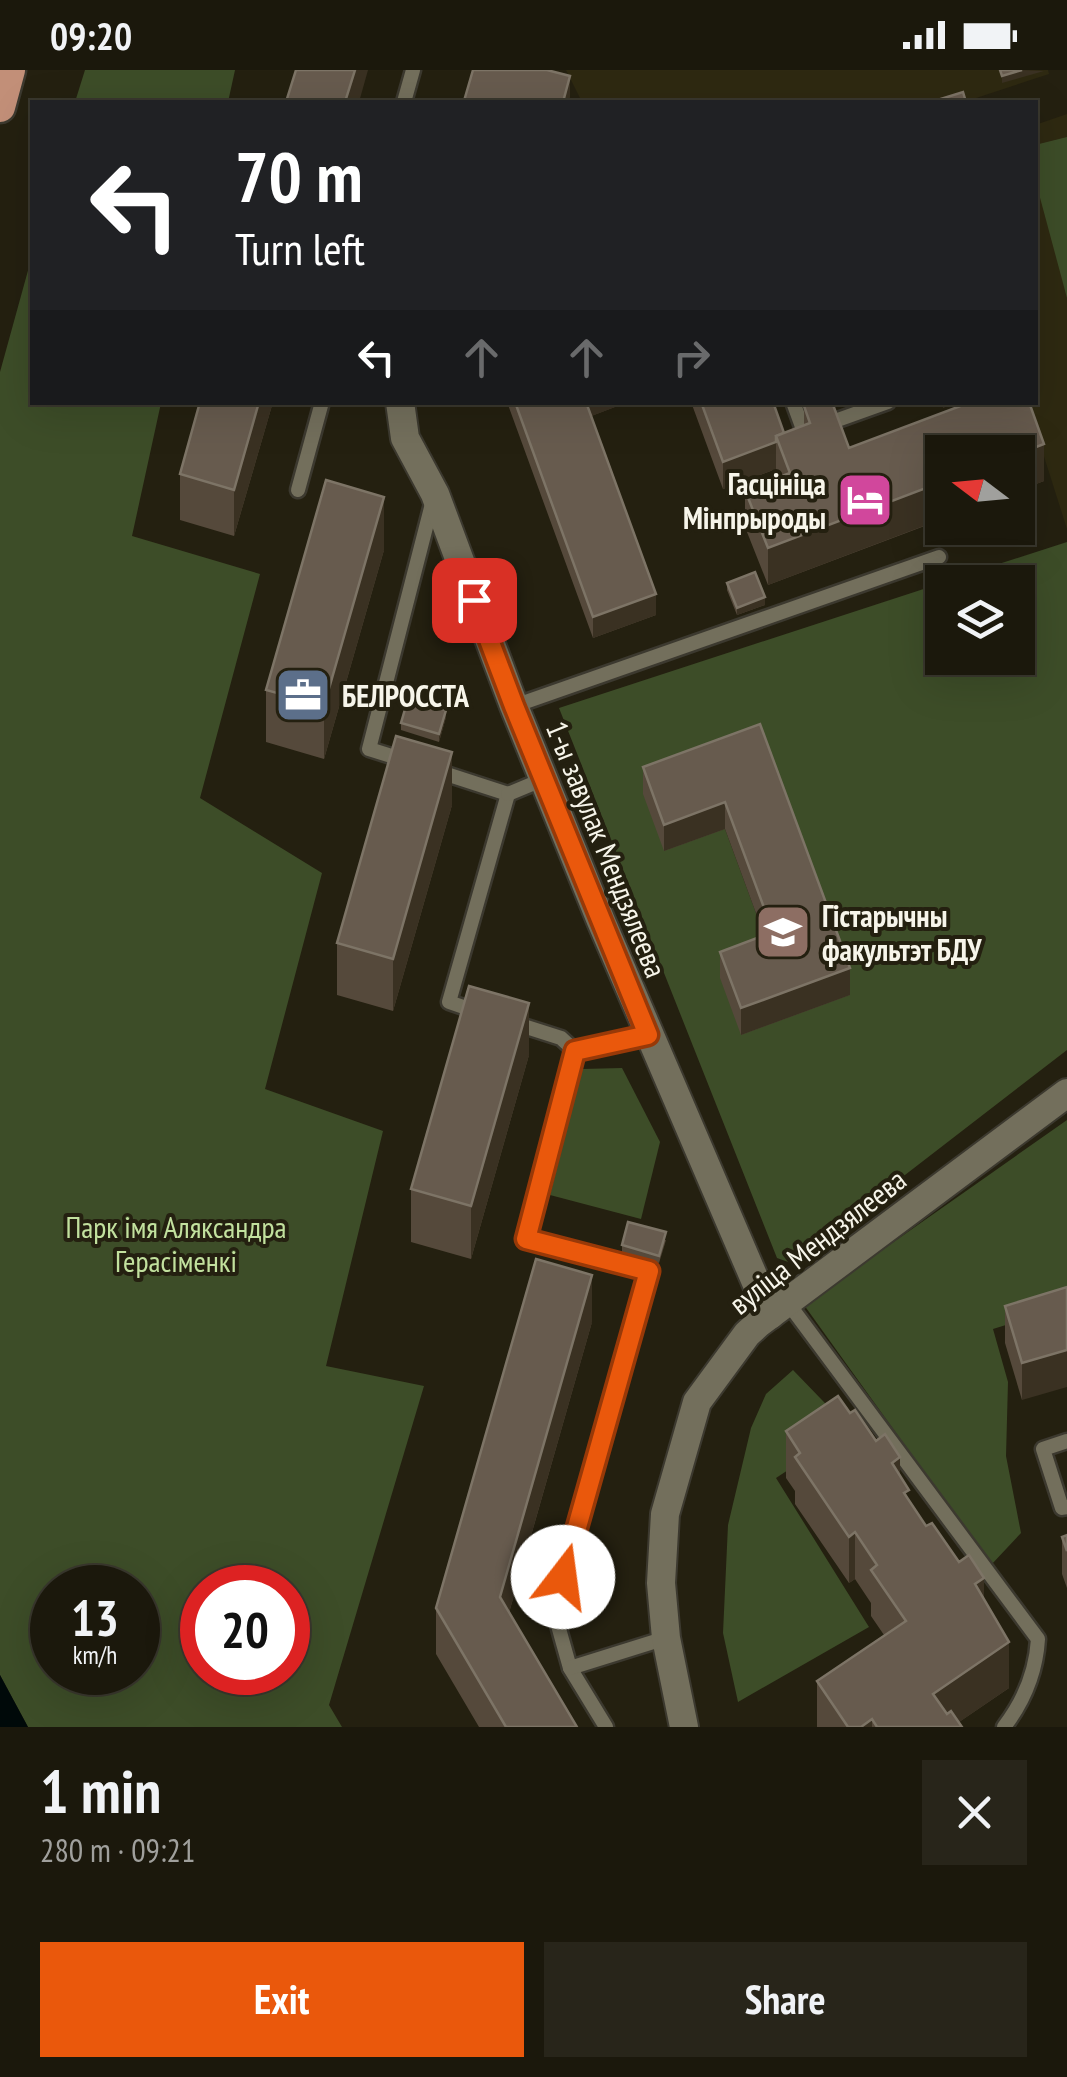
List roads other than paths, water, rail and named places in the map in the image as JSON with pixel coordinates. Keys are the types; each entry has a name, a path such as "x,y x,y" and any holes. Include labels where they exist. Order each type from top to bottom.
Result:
{"main road":[{"path":"0,107 10,70"}],"street":[{"name":"1-ы завулак Мендзялеева","path":"400,405 405,438 435,494 514,706 648,1035 779,1309"},
{"name":"вуліца Мендзялеева","path":"684,1727 666,1638 660,1583 665,1514 697,1402 747,1334 1067,1093"}],"lane":[{"path":"405,100 413,70"},
{"path":"298,490 321,405"},
{"path":"794,405 804,432 880,405"},
{"path":"435,494 369,749 508,794 544,779"},
{"path":"514,706 939,557"},
{"path":"508,794 449,1002 561,1038 575,1051"},
{"path":"575,1051 648,1035"},
{"path":"575,1051 526,1239 649,1271 554,1611 570,1668 606,1727"},
{"path":"779,1309 1038,1640 1037,1664 1004,1727"},
{"path":"1067,1441 1043,1449 1062,1508 1067,1507"},
{"path":"570,1668 666,1638"}],"place":[{"name":"Гасцініца Мінпрыроды","path":"865,500"},
{"name":"БЕЛРОССТА","path":"303,695"},
{"name":"Гістарычны факультэт БДУ","path":"783,932"}],"park label":[{"name":"Парк імя Аляксандра Герасіменкі","path":"176,1243"}]}
